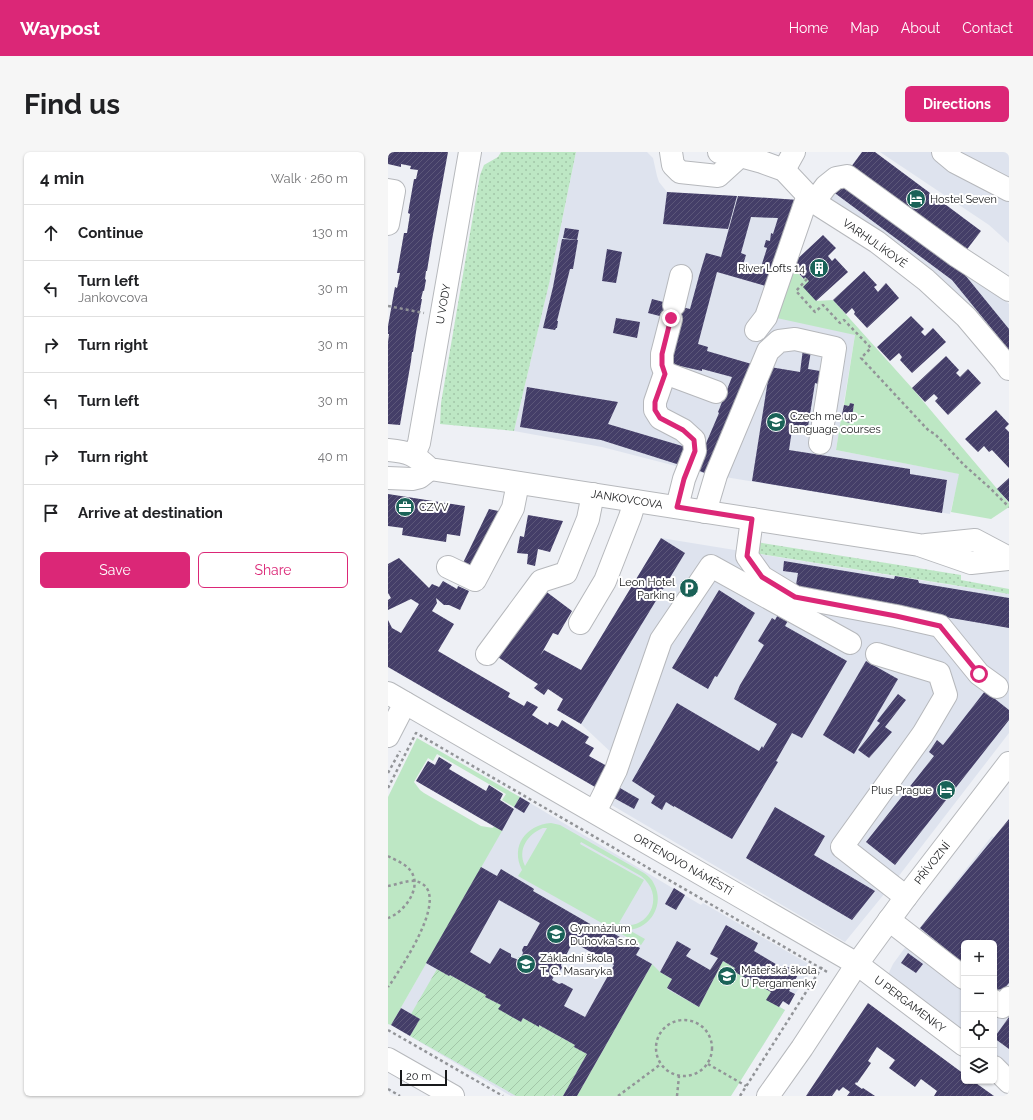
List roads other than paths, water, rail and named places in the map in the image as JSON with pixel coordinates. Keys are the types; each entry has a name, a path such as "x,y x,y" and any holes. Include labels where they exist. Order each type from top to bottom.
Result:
{"street":[{"name":"U VODY","path":"414,455 419,443 470,152"},
{"path":"671,152 673,165 680,172 718,176 740,156"},
{"name":"VARHULÍKOVÉ","path":"719,152 762,162 789,161 811,198 877,242 926,280 966,317 1009,369"},
{"path":"943,152 955,162 1009,190"},
{"path":"756,330 766,317 811,198 836,178 847,176 957,256 1009,290"},
{"path":"388,190 394,191 388,224"},
{"path":"677,507 684,479 695,451 694,440 683,430 660,418 655,410 655,402 665,374 662,365 662,354 681,276"},
{"path":"705,512 716,475 768,352 779,341 795,340 835,348 820,442"},
{"path":"665,374 716,392"},
{"path":"388,450 406,452 414,455 430,469 420,477 412,479 388,478"},
{"name":"JANKOVCOVA","path":"430,469 919,545 975,540 1009,558"},
{"path":"448,566 476,580 514,508 518,482"},
{"path":"487,654 541,581 566,572 588,519 593,494"},
{"path":"580,623 605,581 635,501"},
{"path":"752,519 747,556 762,577 795,597 940,626 979,674 997,687"},
{"path":"595,812 616,770 661,640 711,566 850,643"},
{"path":"877,654 939,673 946,695 923,734 842,847 906,897"},
{"name":"ORTENOVO NÁMĚSTÍ","path":"388,736 397,698 857,964"},
{"name":"PŘÍVOZNÍ","path":"857,964 906,897 1009,763"},
{"path":"889,920 961,976"},
{"path":"768,1096 802,1048 857,964"},
{"name":"U PERGAMENKY","path":"857,964 961,1043"},
{"path":"997,1003 1002,1007 1009,998"},
{"path":"388,1059 453,1096"},
{"path":"997,1070 1009,1082"}],"place":[{"name":"Hostel Seven","path":"916,199"},
{"name":"River Lofts 14","path":"819,268"},
{"name":"Czech me up - language courses","path":"776,422"},
{"name":"CZVV","path":"405,507"},
{"name":"Leon Hotel Parking","path":"689,588"},
{"name":"Plus Prague","path":"946,790"},
{"name":"Gymnázium Duhovka s.r.o.","path":"556,934"},
{"name":"Základní škola T. G. Masaryka","path":"526,964"},
{"name":"Mateřská škola U Pergamenky","path":"727,976"}]}
